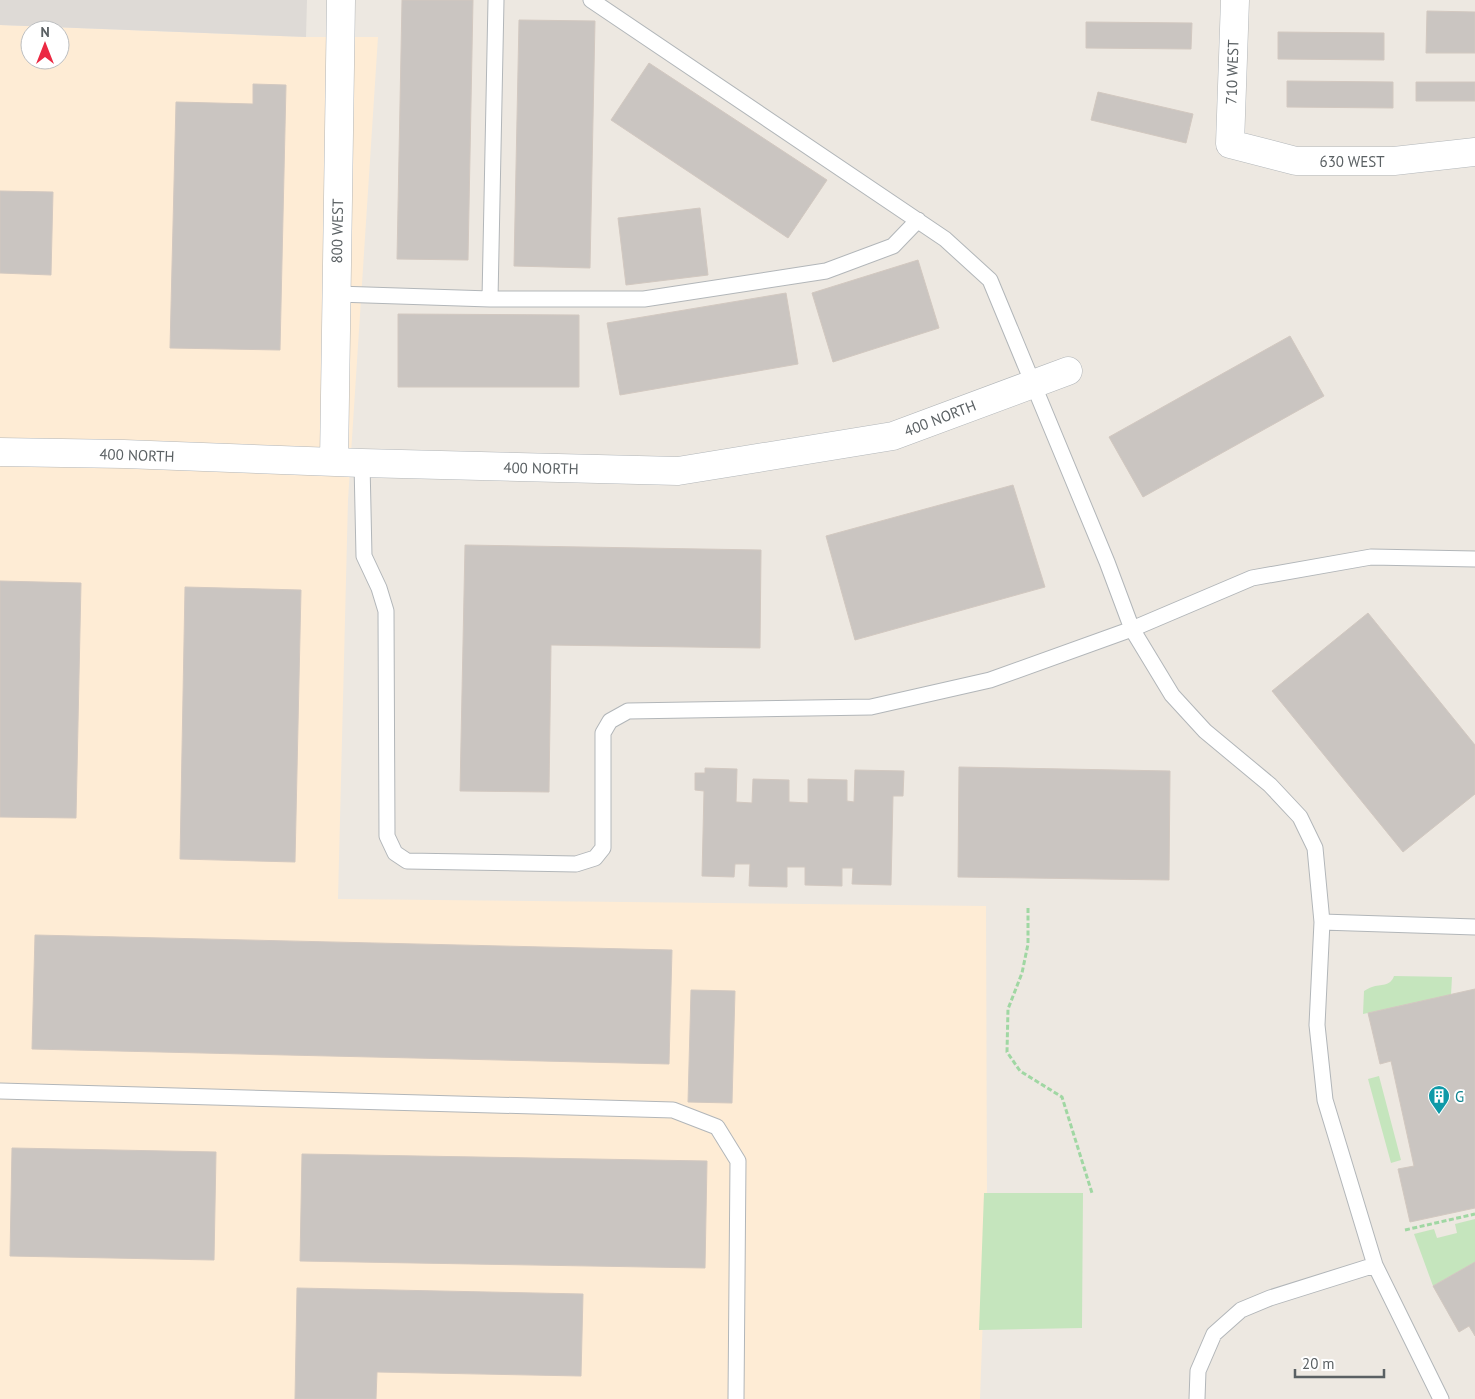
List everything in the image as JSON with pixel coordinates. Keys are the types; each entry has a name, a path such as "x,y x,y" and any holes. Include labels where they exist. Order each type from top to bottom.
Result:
{"street":[{"name":"800 WEST","path":"334,462 341,0"},
{"name":"710 WEST","path":"1230,144 1235,0"},
{"name":"630 WEST","path":"1230,144 1296,161 1394,161 1475,152"},
{"name":"400 NORTH","path":"0,452 124,454 362,464 678,471 892,436 1068,371"}],"lane":[{"path":"490,299 496,0"},
{"path":"591,0 918,220 945,239 990,280 1107,562 1132,629 1172,695 1205,730 1270,785 1300,817 1315,848 1322,922 1317,1025 1325,1100 1375,1265 1441,1399"},
{"path":"337,294 490,299 644,299 826,270 893,246 918,220"},
{"path":"362,464 364,556 379,588 386,611 387,836 395,853 407,861 576,864 595,858 603,848 603,733 610,721 628,711 871,707 990,680 1132,629 1252,578 1370,557 1475,559"},
{"path":"1322,922 1475,927"},
{"path":"0,1091 673,1110 717,1127 738,1161 736,1399"},
{"path":"1197,1399 1198,1371 1214,1334 1241,1310 1270,1298 1375,1265"}],"path":[{"path":"1028,908 1028,944 1022,972 1008,1009 1007,1052 1020,1071 1062,1097 1092,1194"},
{"path":"1405,1230 1475,1214"}],"shaded area":[{"path":"0,0 307,0 306,37 70,28 70,20 20,20 20,26 0,25"},
{"path":"0,25 20,26 20,70 70,70 70,28 306,37 378,37 348,500 338,899 986,906 987,1203 980,1399 0,1399"}],"green space":[{"path":"1394,976 1452,977 1451,995 1363,1014 1364,991 1372,987 1388,984"},
{"path":"1379,1076 1401,1160 1391,1163 1368,1079"},
{"path":"984,1193 1083,1193 1082,1328 979,1330"},
{"path":"1475,1219 1475,1262 1433,1286 1414,1234 1434,1229 1437,1238 1457,1233 1455,1224"}],"building":[{"path":"402,0 473,0 468,260 397,259"},
{"path":"1427,11 1475,12 1475,53 1426,53"},
{"path":"519,20 595,21 590,268 514,266"},
{"path":"1086,22 1192,23 1191,49 1086,48"},
{"path":"1278,32 1384,33 1384,60 1278,59"},
{"path":"649,63 827,180 788,238 611,120"},
{"path":"1287,81 1393,82 1393,108 1287,107"},
{"path":"1416,82 1475,82 1475,101 1416,101"},
{"path":"253,84 286,85 280,350 170,348 176,102 253,104"},
{"path":"1098,92 1193,114 1186,143 1091,120"},
{"path":"0,191 53,192 51,275 0,273"},
{"path":"700,208 708,275 626,285 618,218"},
{"path":"918,260 939,328 833,362 812,293"},
{"path":"786,293 798,364 620,395 607,323"},
{"path":"398,314 579,315 579,387 398,387"},
{"path":"1290,336 1324,396 1143,497 1109,437"},
{"path":"1013,485 1045,587 855,640 826,536"},
{"path":"465,545 761,550 760,648 551,645 549,792 460,791"},
{"path":"0,581 81,583 76,818 0,817"},
{"path":"185,587 301,590 295,862 180,859"},
{"path":"1368,613 1475,745 1475,794 1403,852 1272,691"},
{"path":"959,767 1170,771 1169,880 958,877"},
{"path":"705,768 737,769 736,802 752,803 753,779 789,780 789,802 808,803 808,779 847,780 847,801 854,802 855,770 904,771 903,796 893,796 891,885 852,884 853,868 842,868 842,886 805,885 805,867 787,867 787,887 749,886 750,864 735,864 734,877 702,876 704,791 695,790 695,773 705,773"},
{"path":"35,935 672,950 669,1064 32,1049"},
{"name":"G","path":"1475,989 1475,1208 1410,1222 1398,1169 1414,1166 1391,1061 1380,1064 1368,1013"},
{"path":"691,990 735,991 732,1103 688,1102"},
{"path":"12,1148 216,1152 214,1260 10,1256"},
{"path":"302,1154 707,1161 705,1268 300,1261"},
{"path":"1475,1262 1475,1336 1469,1326 1459,1332 1433,1286"},
{"path":"297,1288 583,1294 581,1376 377,1372 376,1399 295,1399"}],"place":[{"name":"G","path":"1439,1115"}]}
